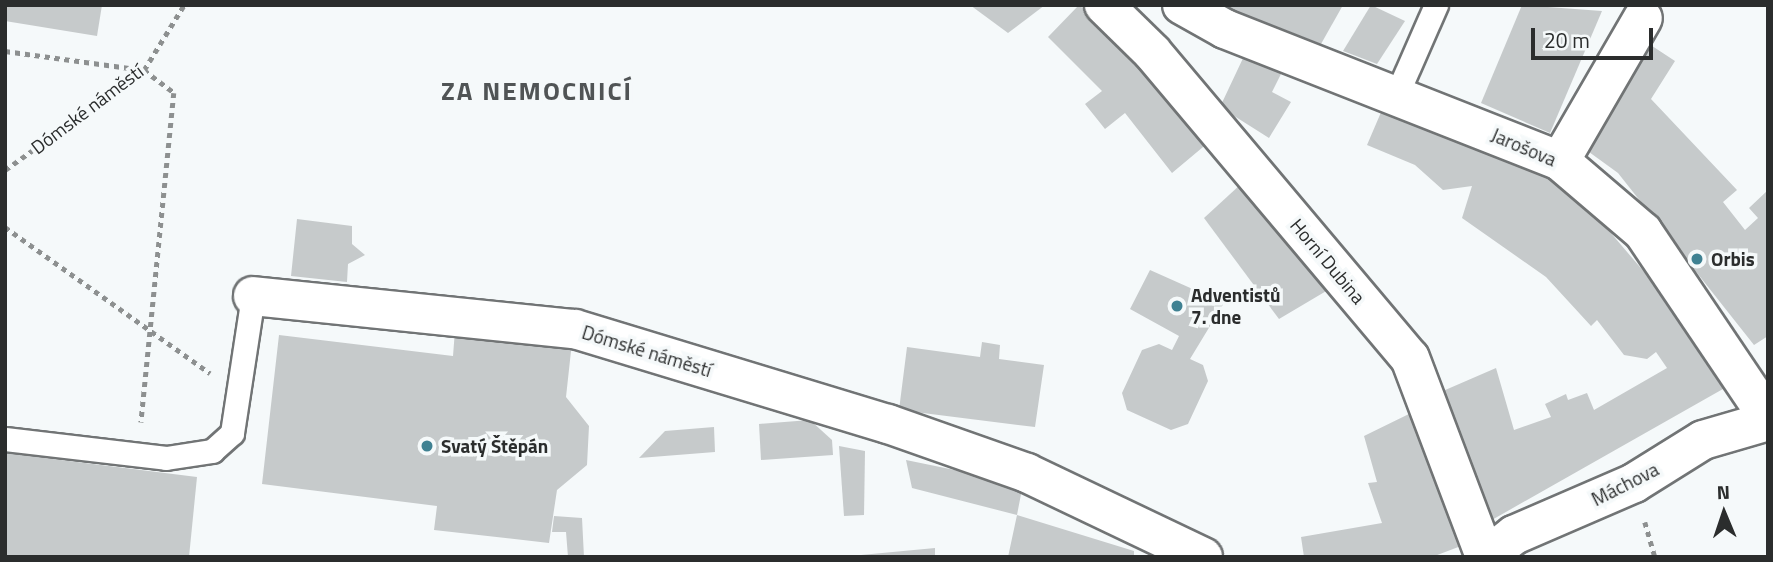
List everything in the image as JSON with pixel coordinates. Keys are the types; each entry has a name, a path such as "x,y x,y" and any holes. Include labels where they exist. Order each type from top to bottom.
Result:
{"street":[{"name":"Horní Dubina","path":"1104,5 1152,52 1410,358 1486,557"},
{"name":"Jarošova","path":"1182,5 1225,29 1560,161 1643,233 1768,419"},
{"path":"1560,161 1643,18"},
{"name":"Dómské náměstí","path":"253,296 575,329 888,424 1027,473 1203,557"},
{"name":"Máchova","path":"1486,557 1514,535 1634,484 1703,440 1768,419"}],"lane":[{"path":"1396,96 1436,5"},
{"path":"5,439 138,454 212,450 232,433 253,296"}],"path":[{"name":"Dómské náměstí","path":"5,170 144,70 184,5"},
{"path":"5,51 144,70 174,93 148,329 138,454"},
{"path":"5,227 238,393"}],"building":[{"path":"5,5 102,5 97,36 5,21"},
{"path":"970,5 1045,5 1008,33"},
{"path":"1079,5 1141,60 1209,142 1172,173 1125,113 1105,129 1085,104 1102,91 1048,37"},
{"path":"1221,5 1343,5 1321,44"},
{"path":"1371,5 1405,21 1377,64 1343,51"},
{"path":"1522,5 1602,11 1550,133 1481,103"},
{"path":"1646,42 1675,61 1651,99 1737,190 1723,202 1745,230 1758,218 1749,208 1768,190 1768,336 1754,345 1618,173 1578,144"},
{"path":"1245,54 1284,68 1272,92 1291,102 1269,138 1220,107"},
{"path":"1385,103 1525,157 1575,191 1692,328 1730,385 1490,521 1436,394 1496,368 1514,430 1551,417 1545,404 1566,394 1568,400 1587,393 1594,410 1667,368 1656,352 1647,359 1624,355 1597,320 1591,326 1546,277 1462,218 1472,186 1443,190 1415,165 1367,145"},
{"path":"1241,184 1333,287 1279,319 1204,218"},
{"path":"297,219 352,226 352,244 365,255 348,264 347,282 291,276"},
{"path":"1150,270 1224,303 1190,359 1203,365 1208,381 1188,424 1171,430 1127,410 1122,393 1142,350 1159,344 1172,350 1179,336 1130,309"},
{"name":"Svatý Štěpán","path":"455,330 572,342 566,397 589,426 587,465 557,490 549,543 434,530 437,506 262,484 279,335 453,356"},
{"path":"982,342 1000,345 999,359 1044,365 1035,427 899,410 907,347 980,357"},
{"path":"1413,412 1461,546 1432,557 1304,557 1301,537 1382,523 1368,483 1377,482 1364,436"},
{"path":"810,420 832,440 833,455 761,460 759,424"},
{"path":"714,427 715,452 639,458 665,431"},
{"path":"839,446 865,451 864,515 844,516"},
{"path":"5,453 197,477 189,557 5,557"},
{"path":"906,460 1023,484 1017,515 912,488"},
{"path":"1017,515 1134,551 1134,557 1008,557"},
{"path":"554,516 582,518 584,557 568,557 566,532 552,532"},
{"path":"935,548 935,557 861,557 861,555"}],"place":[{"name":"Orbis","path":"1697,259"},
{"name":"Adventistů 7. dne","path":"1177,306"},
{"name":"Svatý Štěpán","path":"427,446"}],"district":[{"name":"ZA NEMOCNICÍ","path":"537,91"}]}
